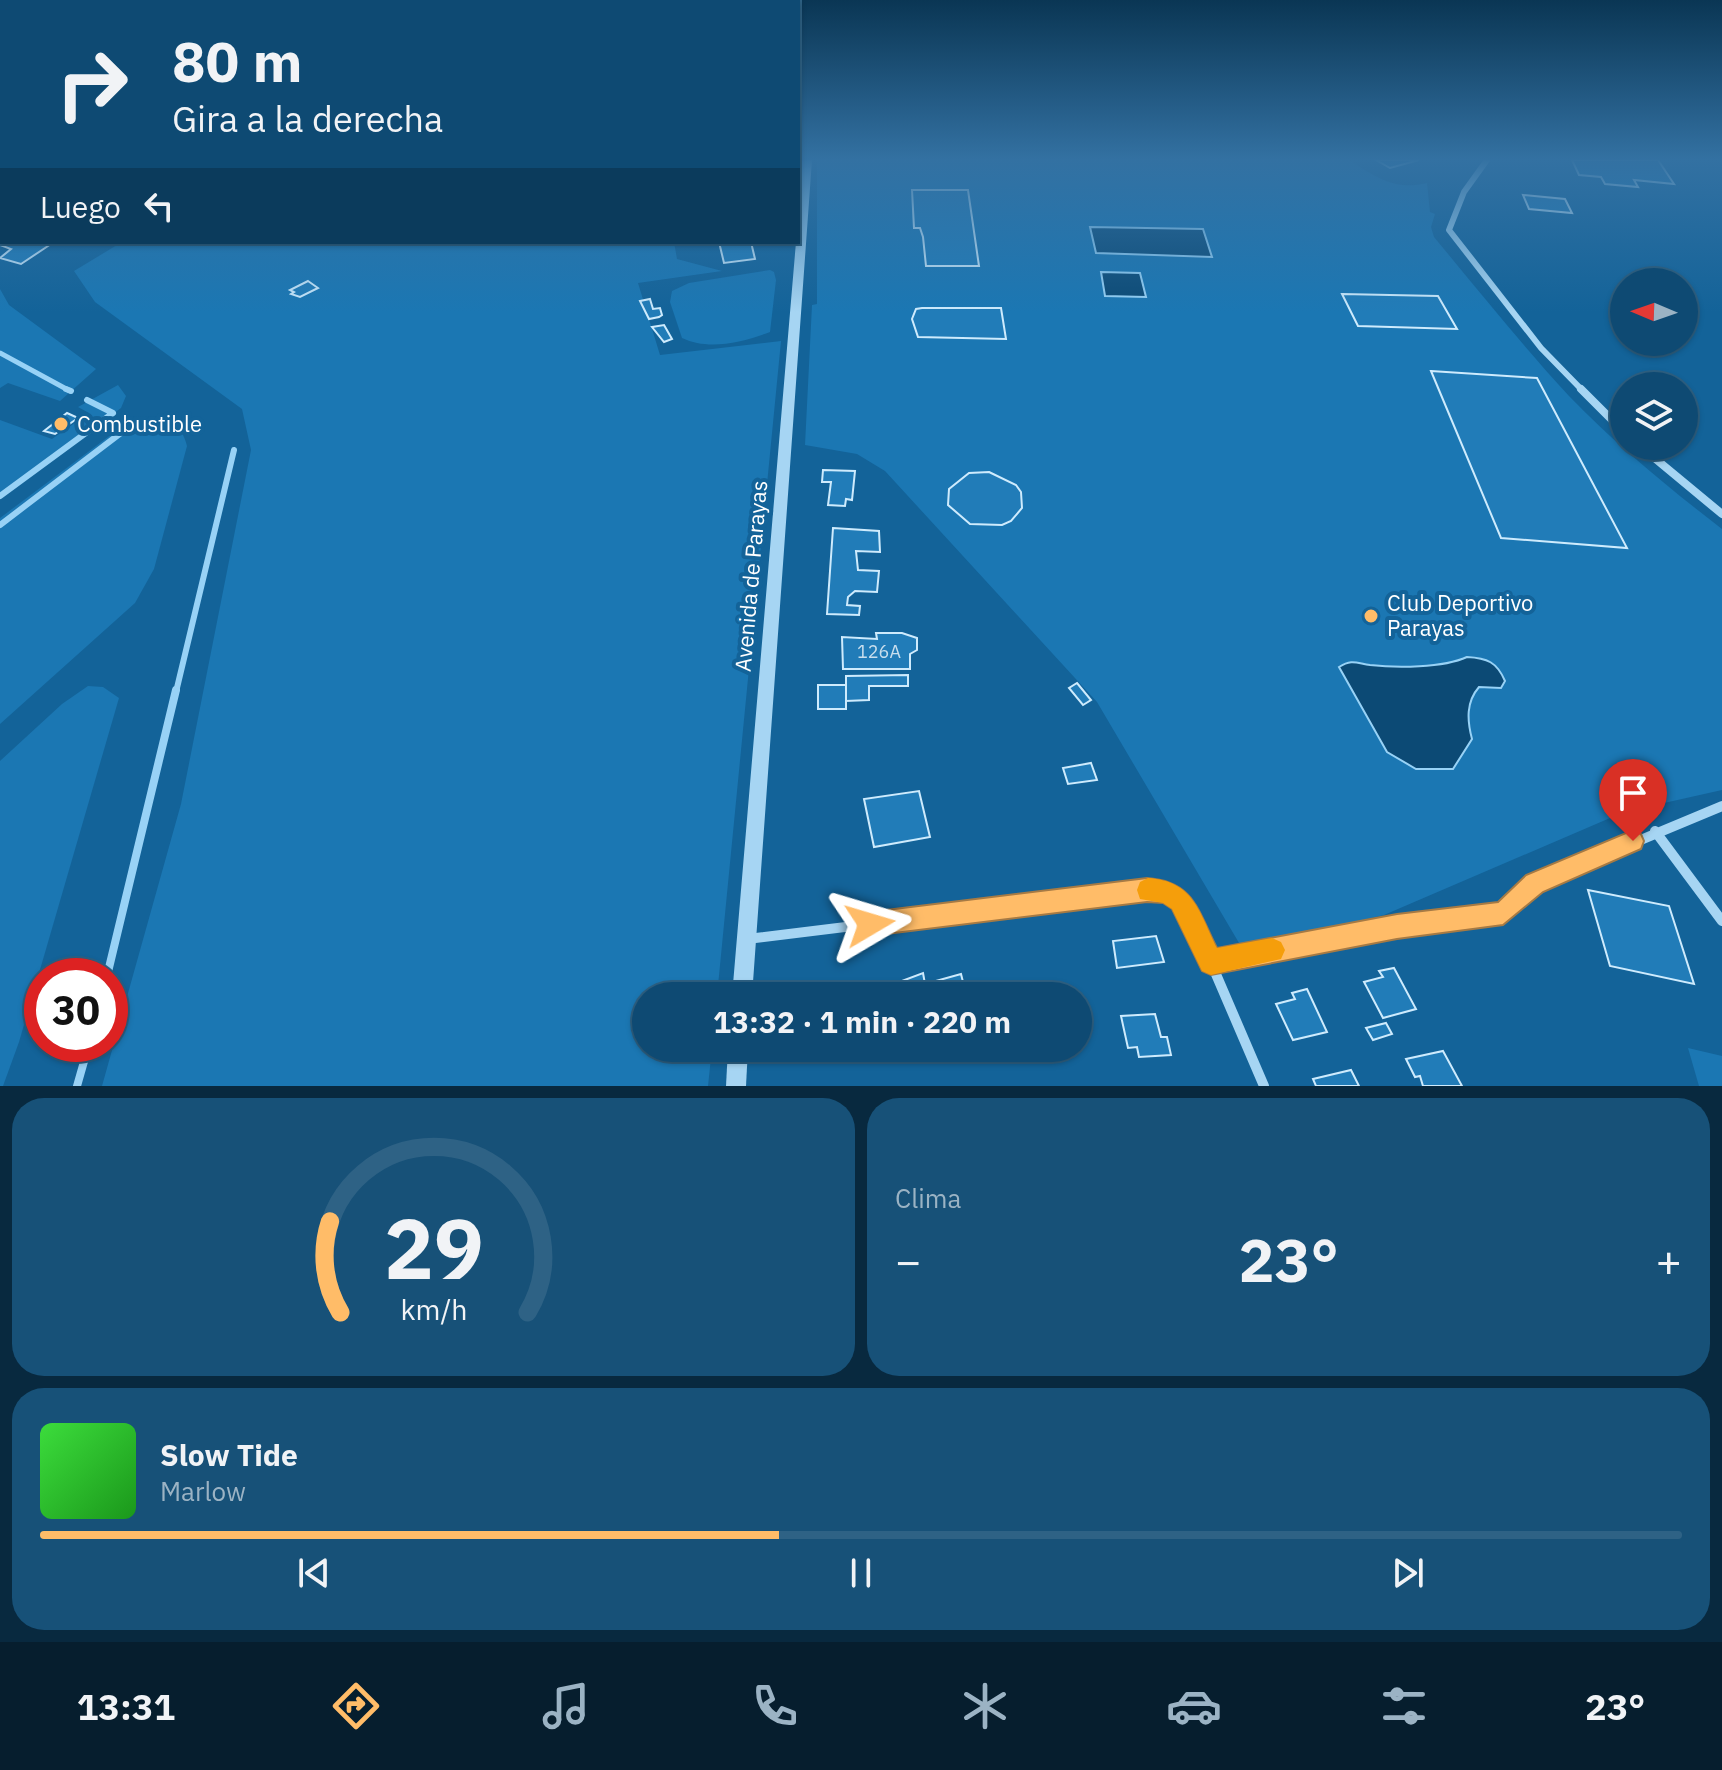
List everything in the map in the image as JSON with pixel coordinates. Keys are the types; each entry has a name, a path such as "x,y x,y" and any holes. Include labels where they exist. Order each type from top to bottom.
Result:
{"street":[{"name":"Avenida de Parayas","path":"743,982 803,211"},
{"path":"1457,211 1449,230 1541,348 1610,418"},
{"path":"1657,460 1722,514"},
{"path":"1211,962 1397,926 1503,913 1535,884 1655,831 1722,806"},
{"path":"1655,831 1722,921"},
{"path":"746,939 1147,890 1167,891 1180,900 1211,962 1264,1086"},
{"path":"736,1086 737,1062"}],"shaded area":[{"name":"Club Deportivo Parayas","path":"817,211 1430,211 1435,214 1431,227 1434,237 1569,396 1610,436 1610,460 1637,460 1722,529 1722,790 1624,812 1384,915 1242,948 1097,702 885,471 857,454 805,445 812,305 817,304"},
{"path":"1090,227 1203,229 1212,257 1096,253"},
{"path":"119,244 674,244 677,259 722,271 638,283 660,355 781,341 718,982 632,982 632,1062 711,1062 708,1086 102,1086 109,1062 128,1062 128,993 181,804 251,450 242,409 95,302 74,271"},
{"path":"770,270 774,272 776,280 770,332 737,342 715,344 682,338 670,302 672,291 689,283"},
{"path":"1101,272 1140,273 1146,297 1105,296"},
{"path":"0,289 9,305 96,369 60,401 8,383 0,388"},
{"path":"118,385 126,396 121,408 0,498 0,420 52,439 89,413 78,407"},
{"path":"145,418 172,423 181,432 187,446 154,569 135,603 0,724 0,518 128,422"},
{"path":"1467,657 1490,662 1505,681 1501,688 1479,687 1475,693 1469,712 1472,739 1453,769 1416,769 1387,752 1339,667 1354,662 1419,666"},
{"path":"88,686 103,687 119,698 43,958 24,958 24,1025 3,1086 0,1086 0,761 62,704"},
{"path":"1688,1048 1722,1056 1722,1086 1699,1086"}],"building":[{"path":"913,211 971,211 979,266 926,266 923,237 920,228 914,228"},
{"path":"51,244 21,264 0,258 11,249 0,245"},
{"path":"719,244 751,244 755,259 724,263"},
{"path":"308,281 318,288 300,297 291,294 294,292 290,290"},
{"path":"1342,294 1438,296 1457,329 1358,326"},
{"path":"650,299 653,309 660,308 662,315 659,317 649,319 640,301"},
{"path":"1001,308 1006,339 918,337 912,319 916,309"},
{"path":"664,325 672,339 664,342 652,327"},
{"path":"1431,371 1537,378 1627,548 1501,538"},
{"name":"Combustible","path":"67,413 78,418 55,434 44,431"},
{"path":"823,470 855,471 852,500 846,499 845,506 828,505 831,482 822,482"},
{"path":"989,472 1016,485 1021,492 1022,508 1011,521 1002,525 970,524 948,505 949,489 969,473"},
{"path":"833,528 879,531 880,552 856,551 858,570 879,571 877,592 855,591 848,597 847,605 860,606 859,615 827,614"},
{"path":"876,633 902,633 917,638 917,650 910,654 910,669 843,669 842,637 877,639"},
{"path":"908,675 908,686 869,686 869,700 846,701 846,676"},
{"path":"1077,683 1091,700 1083,705 1069,688"},
{"path":"818,685 846,685 846,709 818,709"},
{"path":"1091,763 1097,780 1068,784 1063,768"},
{"path":"919,791 930,837 874,847 864,799"},
{"path":"1588,890 1669,906 1694,984 1610,966"},
{"path":"1156,936 1164,962 1117,968 1113,941"},
{"path":"1394,968 1416,1009 1383,1018 1364,982 1383,977 1379,971"},
{"path":"923,973 925,982 899,982"},
{"path":"961,974 963,982 932,982"},
{"path":"1307,989 1327,1032 1293,1040 1276,1004 1295,999 1292,993"},
{"path":"1155,1014 1161,1037 1167,1037 1171,1055 1139,1057 1137,1047 1128,1048 1121,1016"},
{"path":"1386,1023 1392,1034 1373,1040 1366,1028"},
{"path":"1443,1051 1462,1086 1423,1086 1420,1076 1415,1077 1406,1059"},
{"path":"1351,1070 1359,1086 1316,1086 1313,1079"}],"waterway":[{"path":"0,353 67,389"},
{"path":"67,389 71,391"},
{"path":"0,496 113,413 87,400"},
{"path":"0,525 134,423"},
{"path":"176,692 234,450"},
{"path":"111,958 176,690"},
{"path":"77,1086 84,1062"}],"slow traffic":[{"path":"1148,890 1167,891 1180,900 1211,962 1272,950"}],"place":[{"name":"Combustible","path":"61,424"},
{"name":"Club Deportivo Parayas","path":"1371,616"}],"route":[{"path":"870,924 1147,890 1167,891 1180,900 1211,962 1397,926 1503,913 1535,884 1633,841"}]}
